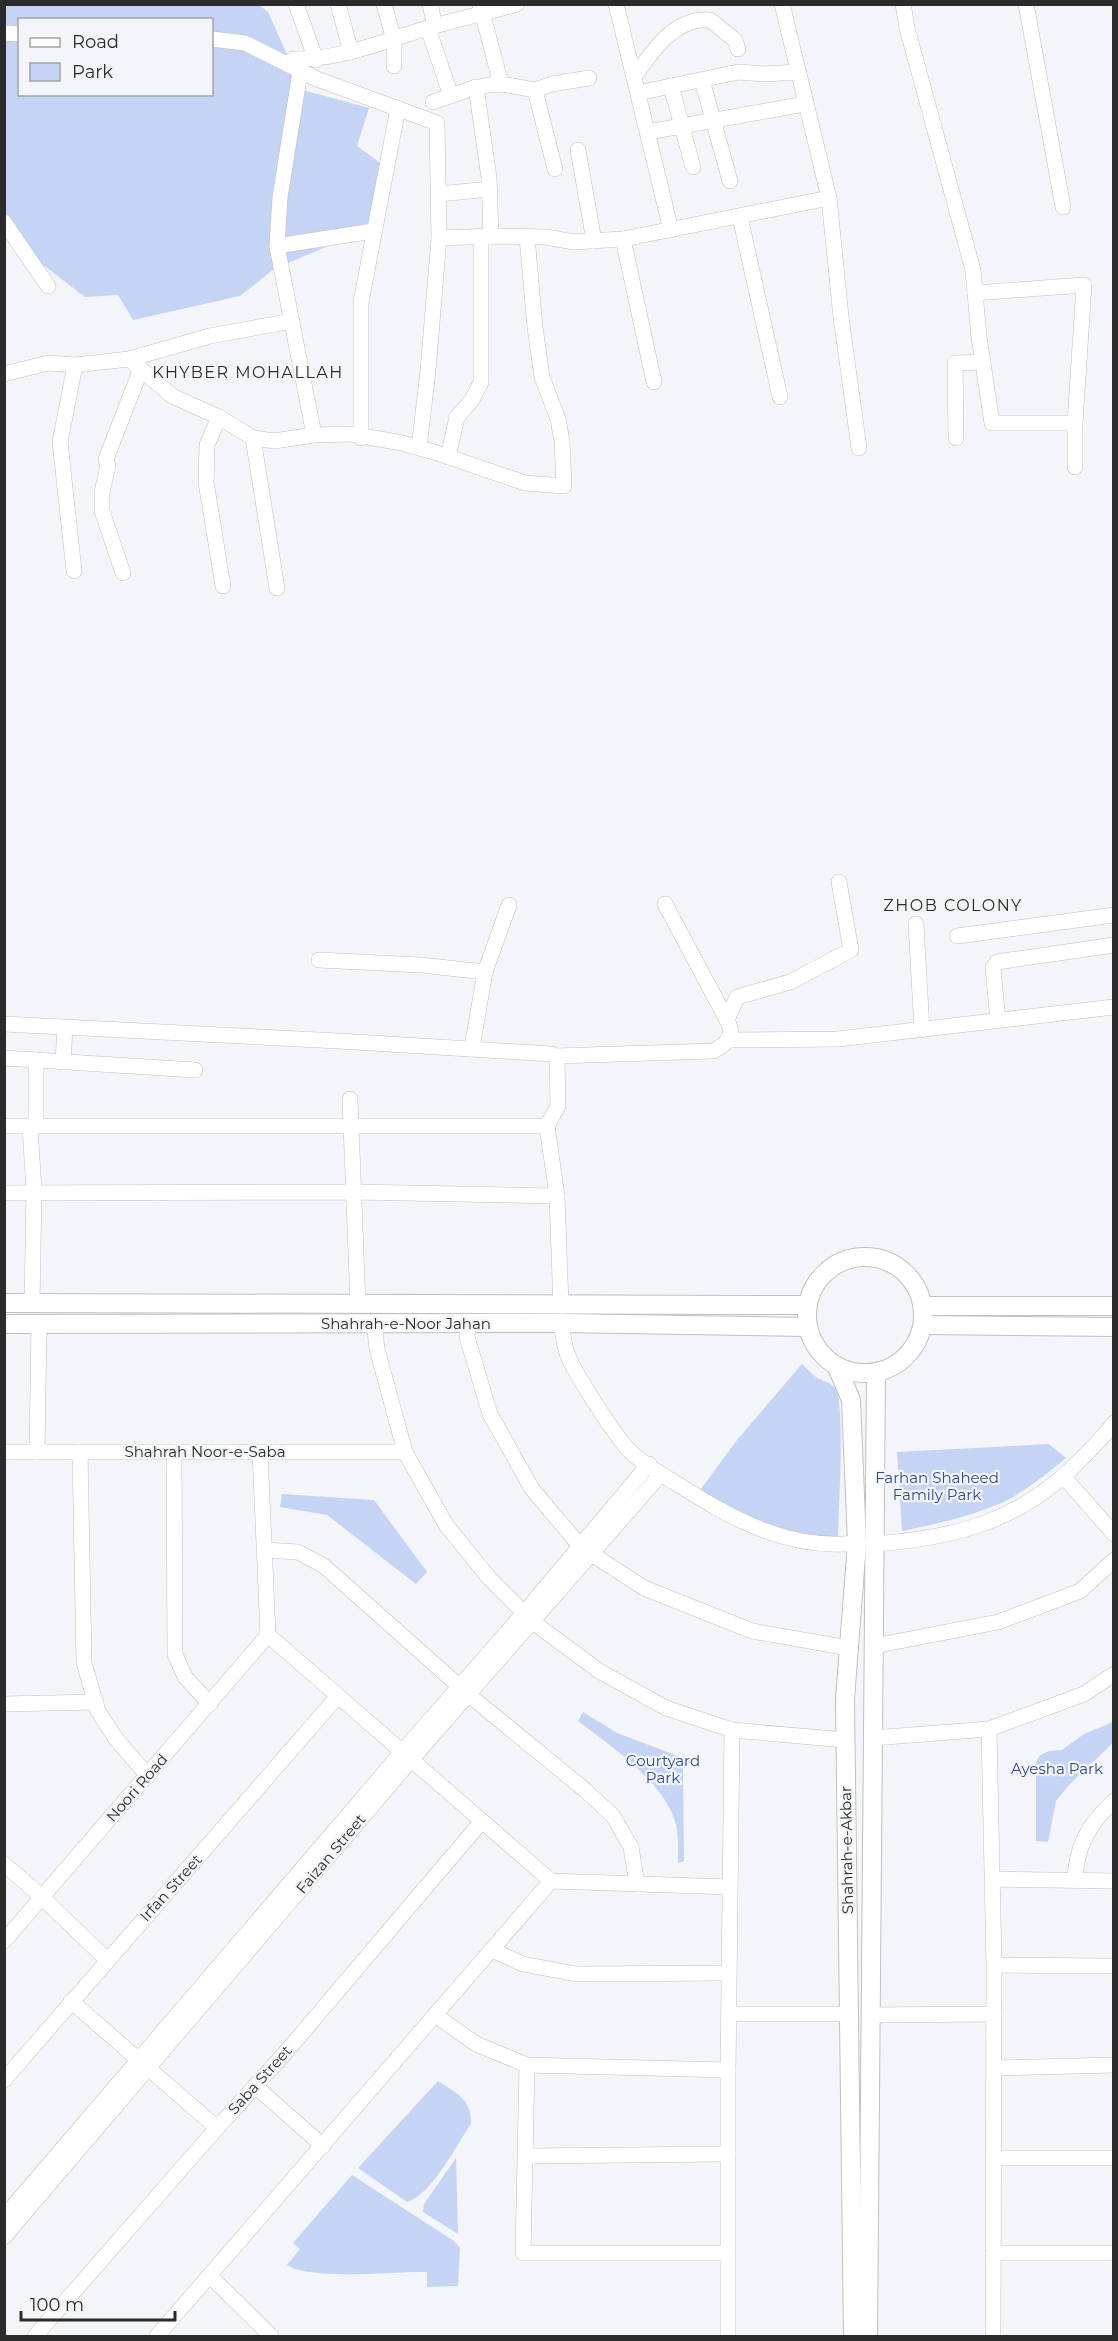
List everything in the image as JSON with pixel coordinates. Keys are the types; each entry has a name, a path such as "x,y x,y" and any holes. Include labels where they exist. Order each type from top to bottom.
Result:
{"main road":[{"path":"868,1257 883,1260 910,1277 918,1291 923,1306 920,1338 905,1359 894,1367 867,1374 852,1373 837,1367 822,1354 808,1327 807,1305 809,1293 819,1277 831,1268 852,1258 868,1257"},
{"name":"Shahrah-e-Noor Jahan","path":"4,1303 358,1304 808,1327"},
{"path":"319,1304 320,1324"},
{"name":"Shahrah-e-Noor Jahan","path":"4,1324 468,1323 561,1314 807,1305"},
{"path":"923,1306 1113,1306"},
{"path":"923,1325 1113,1327"},
{"name":"Shahrah-e-Akbar","path":"837,1367 851,1400 874,1646 868,2337"},
{"name":"Shahrah-e-Akbar","path":"853,2337 845,1699 849,1648 866,1544 876,1372"}],"street":[{"path":"296,4 306,63 280,197 277,246 314,435"},
{"path":"338,4 351,52"},
{"path":"384,4 394,40 394,66"},
{"path":"430,4 432,27 451,96"},
{"path":"213,39 245,43 278,59 306,63 394,40 482,9 517,4"},
{"path":"616,4 671,230"},
{"path":"782,4 829,198 841,317 859,448"},
{"path":"903,4 907,28 974,270 983,362 992,423 1075,423"},
{"path":"1026,4 1063,207"},
{"path":"482,9 501,84"},
{"path":"634,77 664,38 693,22 710,20 735,40 738,49"},
{"path":"306,63 317,79 437,123 439,238 419,448"},
{"path":"638,93 738,72 765,74 797,72"},
{"path":"434,102 476,87 501,84 535,90 552,84 589,78"},
{"path":"702,80 730,181"},
{"path":"671,86 693,167"},
{"path":"448,457 457,417 472,400 481,382 486,236 490,189 476,87"},
{"path":"535,90 555,169"},
{"path":"648,132 806,104"},
{"path":"361,438 361,302 398,108"},
{"path":"578,150 594,241"},
{"path":"439,194 490,189"},
{"path":"439,238 527,237 574,242 623,239 829,198"},
{"path":"740,217 780,397"},
{"path":"4,222 48,286"},
{"path":"277,246 373,231"},
{"path":"135,364 172,396 219,417 253,438 274,441 314,435 351,434 361,438 402,443 525,483 564,486 562,441 558,418 542,377 527,237"},
{"path":"623,239 654,382"},
{"path":"975,293 1084,285 1075,423 1075,467"},
{"path":"4,374 48,363 135,364 210,336 292,321"},
{"path":"956,438 955,363 983,362"},
{"path":"123,573 102,511 102,492 108,466 106,459 135,364"},
{"path":"74,571 60,442 75,365"},
{"path":"219,417 207,445 206,482 223,586"},
{"path":"253,438 276,588"},
{"path":"727,1020 737,997 790,981 851,950 839,882"},
{"path":"472,1048 485,972 508,904"},
{"path":"4,1024 472,1048 548,1053 555,1056 713,1051 728,1040 732,1032 665,904"},
{"path":"957,936 1113,915"},
{"path":"916,924 922,1030"},
{"path":"998,1021 993,968 998,962 1113,945"},
{"path":"319,960 421,965 485,972"},
{"path":"728,1040 838,1039 1113,1007"},
{"path":"63,1062 65,1027"},
{"path":"555,1056 557,1059 558,1106 547,1126 557,1196 561,1314 566,1352 627,1449 655,1469 726,1515 781,1537 841,1545 914,1541 968,1530 1012,1513 1064,1477 1113,1423"},
{"path":"4,1058 195,1070"},
{"path":"32,1303 33,1126 36,1060"},
{"path":"350,1099 358,1304"},
{"path":"4,1126 547,1126"},
{"path":"4,1193 355,1192 557,1196"},
{"path":"374,1322 377,1349 405,1452 446,1525 490,1579 528,1618 599,1671 657,1702 732,1730 845,1740"},
{"path":"468,1323 467,1337 490,1414 532,1490 586,1550 644,1588 752,1631 849,1648"},
{"path":"37,1452 39,1324"},
{"name":"Shahrah Noor-e-Saba","path":"4,1452 405,1452"},
{"path":"80,1452 84,1663 98,1711 116,1739 148,1776"},
{"path":"174,1452 175,1654 184,1677 210,1704"},
{"path":"260,1452 268,1635 551,1881 730,1887"},
{"name":"Faizan Street","path":"4,2237 144,2065 655,1469"},
{"path":"1064,1477 1113,1534"},
{"path":"264,1550 298,1552 324,1566 464,1691 585,1790 613,1816 631,1847 637,1884"},
{"path":"874,1646 998,1622 1080,1591 1113,1560"},
{"name":"Noori Road","path":"4,1941 268,1635"},
{"path":"873,1738 989,1729 1084,1694 1113,1674"},
{"name":"Irfan Street","path":"4,2080 338,1696"},
{"path":"4,1704 96,1702"},
{"path":"989,1729 994,1965 993,2337"},
{"path":"728,2337 732,1730"},
{"path":"1075,1880 1076,1859 1085,1835 1101,1812 1113,1802"},
{"name":"Saba Street","path":"35,2337 255,2086 482,1821"},
{"path":"4,1864 107,1960"},
{"path":"993,1879 1113,1881"},
{"path":"156,2337 551,1881"},
{"path":"492,1950 523,1964 576,1974 729,1973"},
{"path":"994,1965 1113,1966"},
{"path":"71,2001 217,2128"},
{"path":"729,2014 850,2014"},
{"path":"870,2015 994,2014"},
{"path":"435,2015 476,2044 527,2065 728,2070"},
{"name":"Faizan Street","path":"4,2217 144,2065"},
{"path":"527,2065 527,2156 523,2253 728,2253"},
{"path":"994,2068 1113,2065"},
{"path":"255,2086 323,2146"},
{"path":"527,2156 728,2154"},
{"path":"994,2158 1113,2158"},
{"path":"993,2253 1113,2253"},
{"path":"210,2276 271,2337"}],"green space":[{"path":"4,5 259,5 268,12 303,90 369,108 357,146 384,166 368,229 274,269 240,296 133,320 118,295 85,297 38,261 5,215"},
{"path":"802,1364 816,1377 833,1386 838,1397 841,1460 838,1540 769,1527 698,1493 737,1440"},
{"name":"Farhan Shaheed Family Park","path":"1049,1444 1066,1458 1017,1494 977,1512 902,1531 897,1452"},
{"path":"282,1494 374,1500 427,1572 416,1584 327,1515 280,1507"},
{"name":"Courtyard Park","path":"583,1712 617,1733 678,1756 683,1770 684,1861 678,1863 676,1825 661,1795 636,1767 578,1721"},
{"name":"Ayesha Park","path":"1113,1722 1113,1743 1069,1785 1056,1801 1048,1842 1036,1841 1036,1762 1040,1755 1049,1751 1062,1750 1084,1734"},
{"path":"438,2081 457,2093 466,2103 471,2115 471,2124 434,2180 416,2198 407,2202 358,2168"},
{"path":"456,2158 458,2234 423,2212 424,2204"},
{"path":"352,2175 454,2241 460,2248 458,2286 427,2287 427,2272 334,2274 299,2270 287,2265 300,2249 293,2243"}],"district":[{"name":"KHYBER MOHALLAH","path":"248,372"},
{"name":"ZHOB COLONY","path":"953,905"}]}
